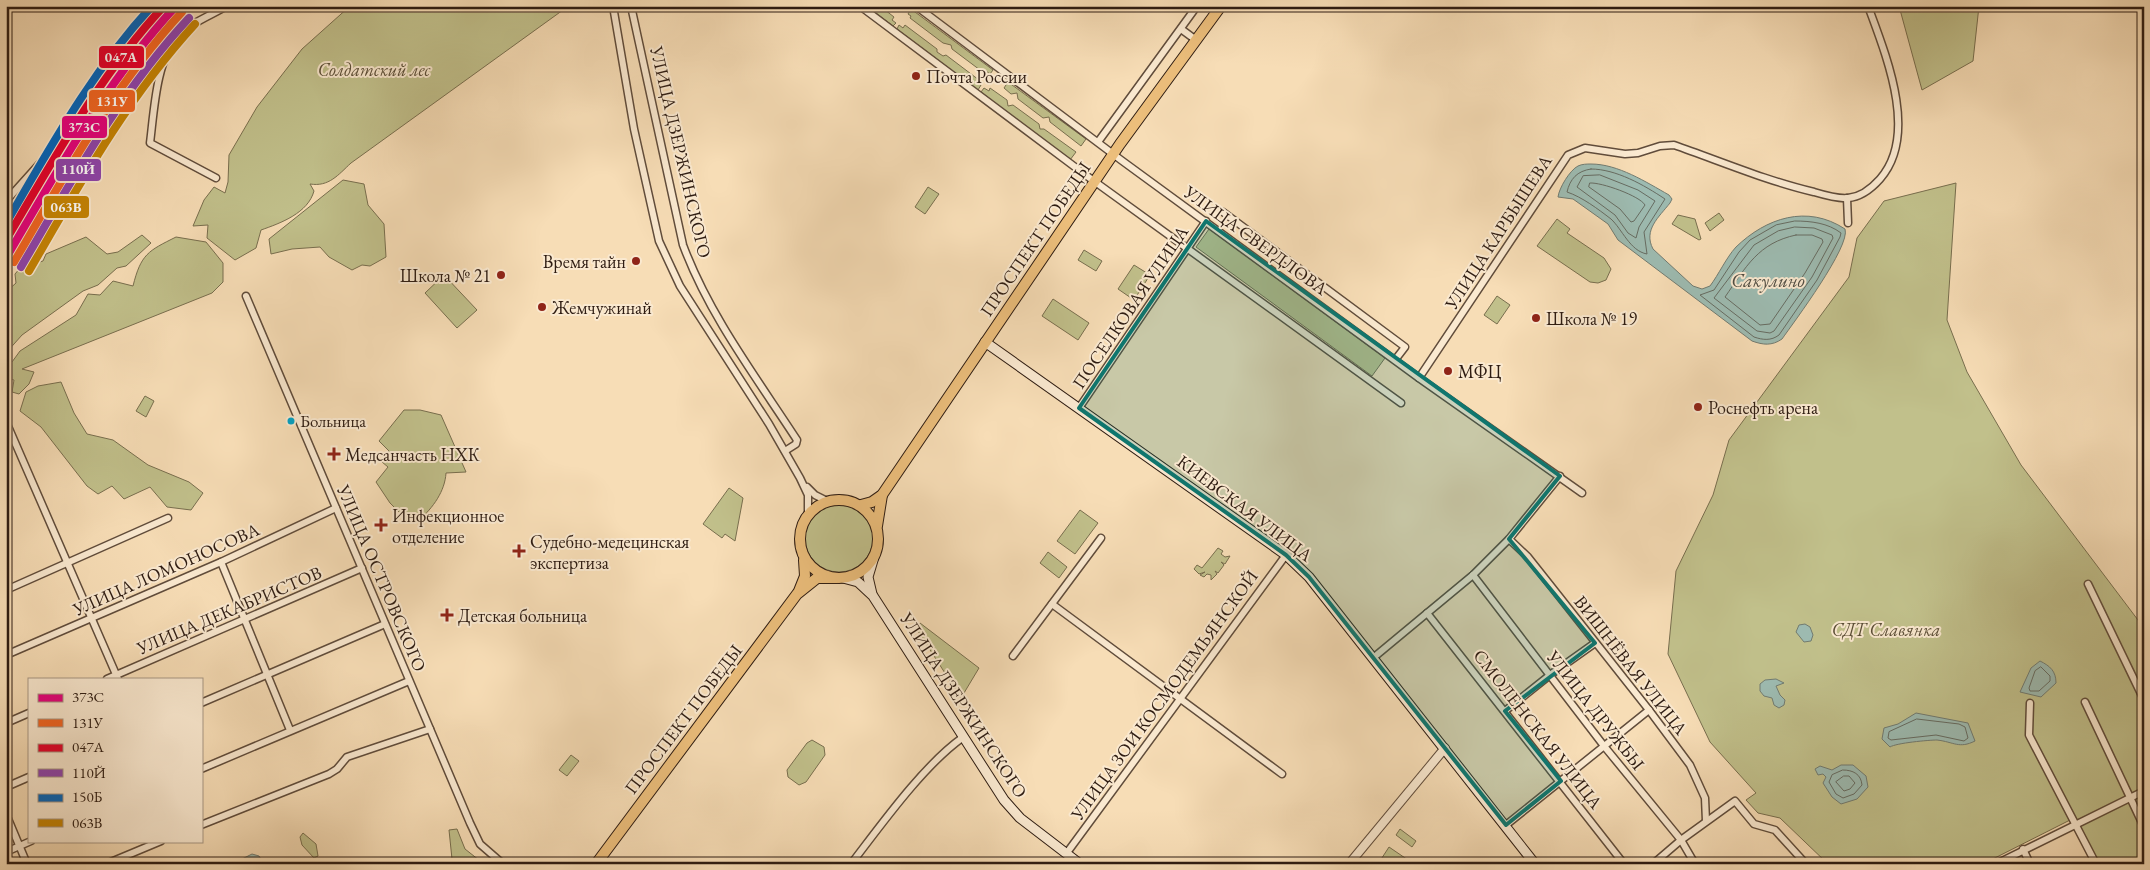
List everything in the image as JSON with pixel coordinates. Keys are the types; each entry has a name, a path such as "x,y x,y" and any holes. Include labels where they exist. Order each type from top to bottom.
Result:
{"main road":[{"name":"ПРОСПЕКТ ПОБЕДЫ","path":"877,527 882,495 1113,154 1221,6"},
{"name":"КИЕВСКАЯ УЛИЦА","path":"985,342 1286,555 1310,577 1535,864"},
{"path":"861,505 872,502 882,495"},
{"path":"843,499 861,505 872,516 877,527 878,544 874,557 858,574 840,578 813,570 803,555 801,530 808,514 827,500 843,499"},
{"name":"ПРОСПЕКТ ПОБЕДЫ","path":"596,864 797,594 805,576 803,555"},
{"name":"УЛИЦА ДЗЕРЖИНСКОГО","path":"873,596 868,577 874,557"},
{"name":"ПРОСПЕКТ ПОБЕДЫ","path":"797,594 816,578 840,578"},
{"name":"УЛИЦА ДЗЕРЖИНСКОГО","path":"840,578 858,582 873,596 991,784 1020,818 1080,864"}],"street":[{"path":"216,178 150,143 157,90 172,44 189,27 228,6"},
{"name":"УЛИЦА ДЗЕРЖИНСКОГО","path":"613,6 636,138 659,242 680,286 802,481 809,499 808,514"},
{"name":"УЛИЦА ДЗЕРЖИНСКОГО","path":"631,6 683,245 692,268 714,309 797,440 796,444 785,451"},
{"path":"860,6 1095,182 1401,404"},
{"name":"УЛИЦА СВЕРДЛОВА","path":"916,6 1113,154 1419,378 1582,493"},
{"path":"1098,142 1197,6"},
{"path":"1848,223 1847,198 1861,194 1883,176 1894,156 1899,137 1899,119 1884,50 1868,6"},
{"path":"1181,29 1196,40"},
{"path":"6,201 51,151 78,102"},
{"name":"УЛИЦА КАРБЫШЕВА","path":"1419,378 1499,260 1560,164 1576,150 1593,149 1625,154 1638,153 1660,146 1674,145 1800,189 1847,198"},
{"path":"1223,212 1405,347 1395,360"},
{"name":"ПОСЕЛКОВАЯ УЛИЦА","path":"1079,408 1206,222"},
{"name":"УЛИЦА ОСТРОВСКОГО","path":"246,296 480,844 503,864"},
{"path":"7,424 117,677"},
{"path":"1373,658 1473,575 1509,539 1560,476"},
{"name":"УЛИЦА ДЗЕРЖИНСКОГО","path":"802,481 815,494 827,500"},
{"name":"УЛИЦА ЛОМОНОСОВА","path":"6,655 221,562 336,508"},
{"path":"7,588 67,564 168,518"},
{"path":"1013,656 1101,538"},
{"name":"ВИШНЁВАЯ УЛИЦА","path":"1509,539 1528,557 1649,710 1690,766 1705,798 1706,821"},
{"name":"УЛИЦА ЗОИ КОСМОДЕМЬЯНСКОЙ","path":"1066,854 1286,555"},
{"path":"221,562 290,730"},
{"name":"УЛИЦА ДЕКАБРИСТОВ","path":"117,677 362,568"},
{"name":"УЛИЦА ДРУЖБЫ","path":"1473,575 1604,746 1681,840 1694,864"},
{"path":"2088,584 2144,700"},
{"path":"1052,604 1282,774"},
{"name":"СМОЛЕНСКАЯ УЛИЦА","path":"1427,612 1624,864"},
{"path":"202,703 385,624"},
{"path":"1505,712 1550,675 1595,643"},
{"path":"202,769 409,681"},
{"path":"2030,702 2029,734 2077,823 2096,864"},
{"path":"2085,702 2144,827"},
{"path":"1506,825 1649,710"},
{"path":"6,723 28,713"},
{"path":"202,825 329,774 338,769 347,757 430,729"},
{"path":"851,864 879,827 934,763 962,738"},
{"path":"1349,864 1445,748"},
{"path":"6,787 28,777"},
{"path":"1996,864 2144,791"},
{"path":"1653,864 1681,840 1735,801 1754,824 1776,830 1806,864"},
{"path":"6,814 27,864"},
{"path":"6,852 29,842"},
{"path":"106,864 159,842"},
{"path":"2023,850 2030,864"}],"highlighted area":[{"path":"1206,221 1560,476 1509,539 1595,643 1505,711 1561,781 1506,825 1309,577 1286,555 1079,408"}],"green space":[{"name":"Солдатский лес","path":"350,6 563,6 563,10 351,163 333,179 323,184 310,184 314,191 306,205 293,216 261,230 256,248 235,260 207,238 208,225 193,226 204,200 214,187 225,193 228,182 229,155 257,107 302,49"},
{"path":"867,6 880,6 894,17 892,20 896,23 893,26"},
{"path":"1899,6 1979,6 1973,61 1922,90"},
{"path":"911,9 993,70 990,74 986,71 984,73 952,49 951,45 943,43 910,18 911,16 908,14"},
{"path":"899,25 903,28 905,25 937,49 937,52 943,56 946,55 979,80 977,82 981,85 978,90 897,29"},
{"path":"1008,82 1086,139 1081,146 1050,122 1049,117 1043,118 1018,99 1017,93 1011,94 1004,88"},
{"path":"984,88 989,91 990,88 1007,100 1008,106 1013,105 1039,124 1040,129 1044,129 1076,152 1070,160 981,92"},
{"path":"343,180 364,184 368,205 384,224 386,257 370,266 362,265 352,270 329,257 320,247 292,249 271,254 269,239"},
{"name":"СДТ Славянка","path":"1956,183 1947,320 1967,372 2021,465 2144,628 2144,864 2096,864 2074,818 1983,864 1828,864 1780,818 1758,813 1746,800 1756,793 1710,742 1668,654 1676,571 1713,495 1729,440 1849,277 1857,238 1884,201"},
{"path":"928,187 939,194 925,214 915,207"},
{"path":"1719,213 1724,220 1710,231 1705,223"},
{"path":"1678,215 1695,219 1701,239 1699,240 1672,224"},
{"path":"1557,219 1570,229 1567,233 1604,258 1611,269 1606,280 1598,283 1590,282 1537,246"},
{"path":"1209,229 1385,358 1372,376 1196,247"},
{"path":"142,235 151,243 126,266 117,268 98,285 83,291 22,335 6,353 6,292 16,283 15,274 21,267 43,261 46,254 86,237 107,254 118,252"},
{"path":"176,237 206,242 223,263 223,282 212,293 22,369 34,372 29,384 19,394 12,392 14,380 6,378 6,365 12,362 20,351 76,315 88,294 100,295 113,281 133,286 139,267 147,255 152,250"},
{"path":"1084,250 1102,261 1096,271 1078,260"},
{"path":"1134,265 1150,275 1134,300 1118,289"},
{"path":"444,275 477,310 457,328 425,293"},
{"path":"1497,296 1510,305 1497,324 1484,315"},
{"path":"1053,299 1089,323 1078,340 1042,316"},
{"path":"61,382 74,413 87,434 113,440 148,465 189,482 203,493 191,510 167,507 150,487 124,499 112,486 98,494 87,486 41,427 20,411 26,392 38,386"},
{"path":"145,396 154,401 146,417 136,411"},
{"path":"404,410 420,410 441,415 466,472 446,473 437,499 419,520 407,520 390,503 376,482 388,467 382,462 389,451 379,441"},
{"path":"729,488 743,498 735,541 725,534 722,538 703,524"},
{"path":"839,504 852,507 863,514 870,525 873,538 870,551 863,562 852,569 839,572 826,569 815,562 808,551 805,538 808,525 815,514 826,507"},
{"path":"1080,510 1098,523 1075,554 1057,541"},
{"path":"1218,548 1223,551 1221,554 1225,557 1230,556 1225,564 1221,562 1224,565 1218,573 1215,571 1217,574 1211,580 1211,575 1207,574 1204,577 1200,575 1205,572 1199,574 1194,569 1197,565 1202,568"},
{"path":"1048,552 1067,567 1059,578 1040,563"},
{"path":"920,623 979,668 961,698 916,628"},
{"path":"812,740 824,747 825,755 806,782 799,785 788,777 787,770 807,743"},
{"path":"571,755 579,761 567,776 559,770"},
{"path":"457,829 465,849 484,864 441,864 441,860 452,859 449,830"},
{"path":"1400,829 1416,841 1412,847 1396,835"},
{"path":"303,833 316,844 318,856 314,858 302,845 300,837"},
{"path":"1389,847 1411,862 1409,864 1378,864"}],"water":[{"name":"Сакулино","path":"1584,164 1621,170 1669,195 1672,199 1654,224 1651,230 1650,242 1653,249 1693,286 1702,289 1710,286 1736,247 1760,228 1774,222 1802,216 1816,217 1831,221 1845,229 1845,238 1831,267 1782,339 1771,344 1752,341 1618,240 1608,224 1573,199 1558,197 1568,175 1575,168"},
{"path":"1805,624 1810,627 1813,635 1811,641 1804,642 1796,632 1799,625"},
{"path":"2040,661 2052,669 2056,683 2041,697 2020,692 2031,668"},
{"path":"1776,679 1784,683 1776,686 1780,695 1785,700 1784,705 1779,708 1774,705 1772,698 1764,696 1760,691 1760,684 1765,680"},
{"path":"1916,713 1968,723 1975,741 1960,745 1937,740 1905,743 1890,747 1882,739 1884,728 1898,724"},
{"path":"1841,765 1853,765 1866,776 1868,787 1857,799 1841,804 1832,797 1823,783 1826,777 1823,774 1818,775 1815,769 1820,766 1832,770"},
{"path":"252,854 259,856 264,864 232,864"}],"railway":[{"path":"150,66 163,39 188,6"}],"transit line":[{"name":"150Б","path":"6,223 91,83 130,31 152,6"},
{"name":"047А","path":"6,240 98,89 164,6"},
{"name":"373C","path":"6,258 84,127 127,65 176,6"},
{"name":"131У","path":"14,262 91,132 134,70 182,12"},
{"name":"110Й","path":"21,267 78,169 119,106 164,46 189,18"},
{"name":"063В","path":"29,271 105,143 147,82 195,24"}],"place":[{"name":"Почта России","path":"916,76"},
{"name":"Время тайн","path":"636,261"},
{"name":"Школа № 21","path":"501,275"},
{"name":"Жемчужинай","path":"542,307"},
{"name":"Школа № 19","path":"1536,318"},
{"name":"МФЦ","path":"1448,371"},
{"name":"Роснефть арена","path":"1698,407"},
{"name":"Больница","path":"291,421"},
{"name":"Медсанчасть НХК","path":"334,454"},
{"name":"Инфекционное отделение","path":"381,525"},
{"name":"Судебно-медецинская экспертиза","path":"519,551"},
{"name":"Детская больница","path":"447,615"}]}
